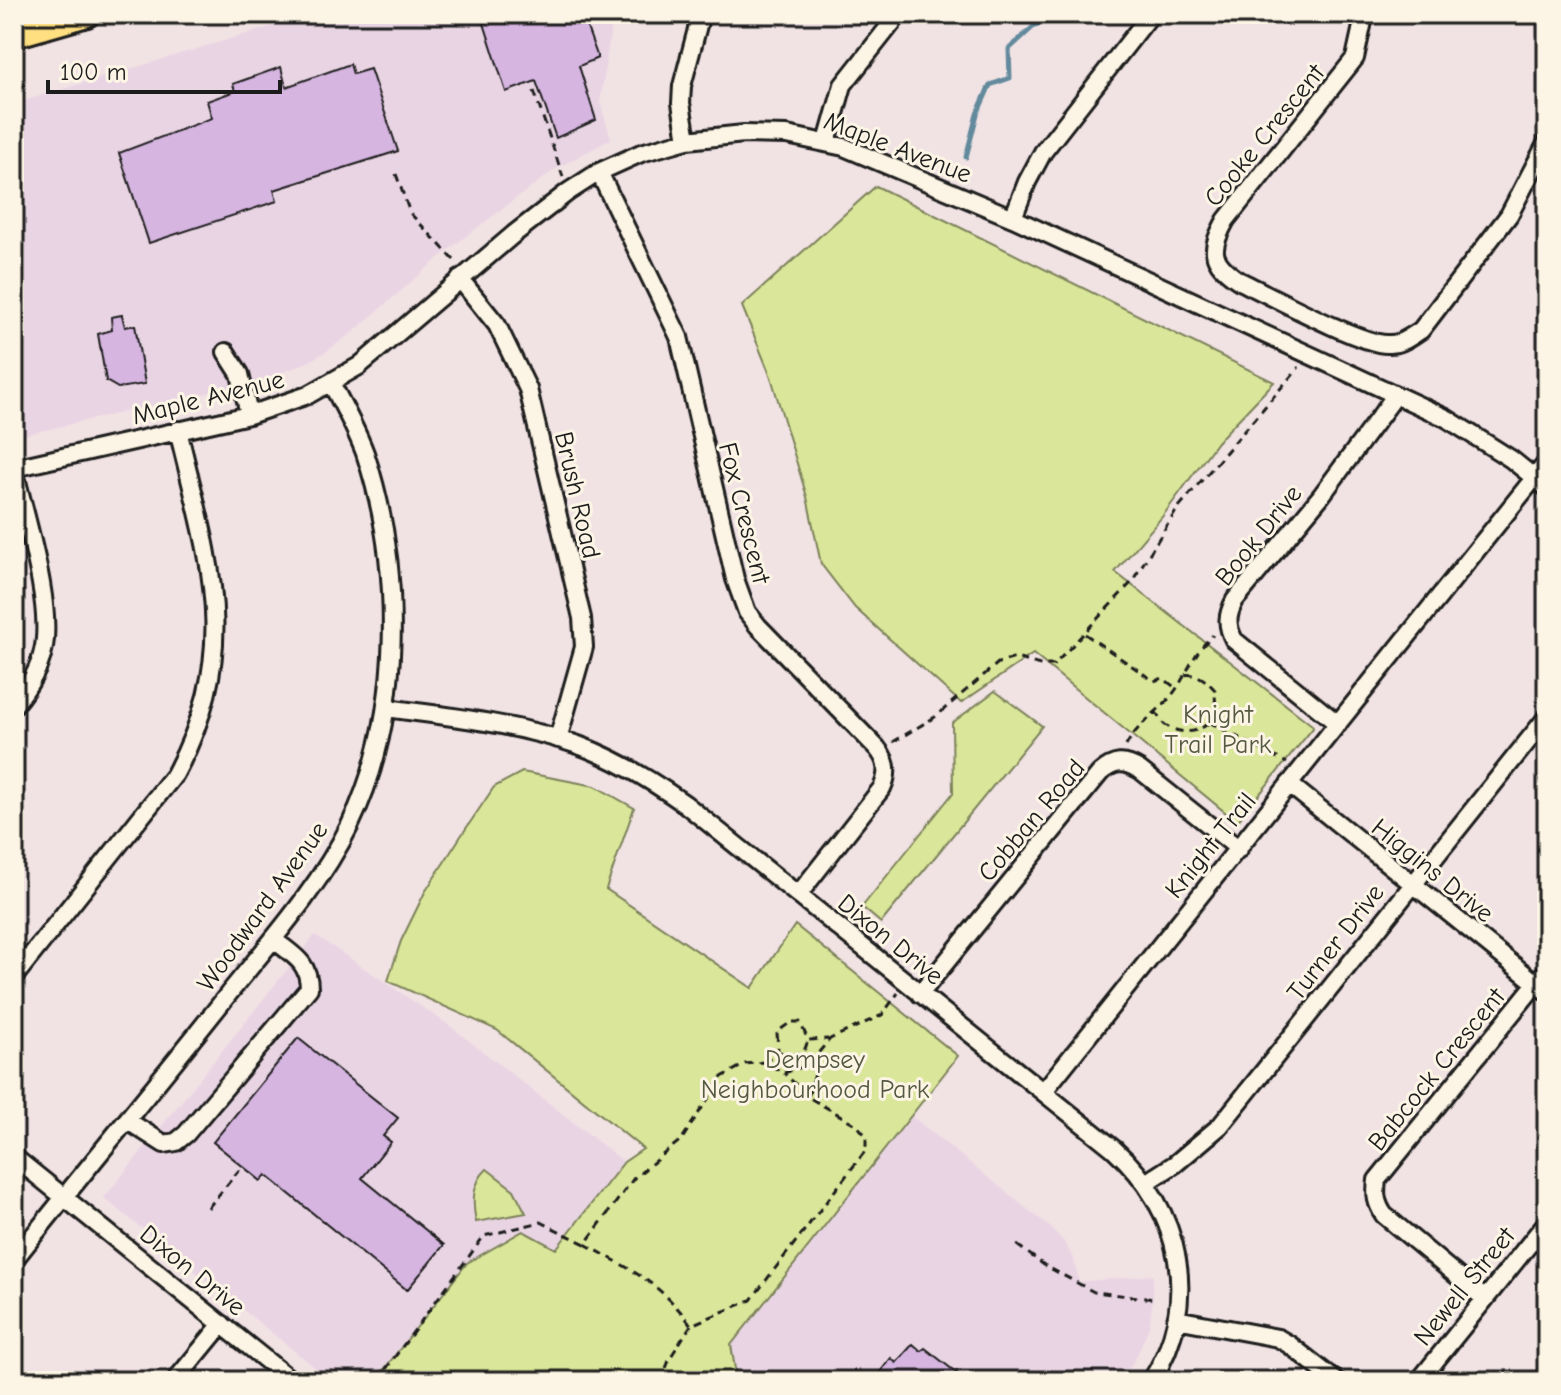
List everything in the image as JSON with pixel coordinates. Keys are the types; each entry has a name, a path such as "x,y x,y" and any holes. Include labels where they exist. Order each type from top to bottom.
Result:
{"highway":[{"path":"14,35 87,14"}],"street":[{"path":"687,140 681,103 682,86 701,14"},
{"path":"827,142 843,85 899,14"},
{"path":"1013,218 1043,152 1151,14"},
{"name":"Cooke Crescent","path":"1363,15 1355,58 1221,228 1213,245 1214,255 1225,271 1238,280 1348,332 1381,344 1405,341 1421,330 1509,215 1547,142"},
{"name":"Maple Avenue","path":"14,469 249,415 291,402 360,365 559,199 599,172 641,153 687,140 772,134 844,147 1013,218 1446,418 1511,459 1541,483"},
{"name":"Fox Crescent","path":"599,172 679,337 735,579 747,612 774,644 877,748 888,771 882,788 798,895"},
{"name":"Brush Road","path":"460,279 497,325 528,389 582,618 584,647 558,739"},
{"path":"226,352 240,374 249,415"},
{"name":"Woodward Avenue","path":"14,1260 273,939 334,854 351,823 386,708 392,625 385,544 365,456 331,383"},
{"name":"Book Drive","path":"1338,724 1234,640 1227,624 1229,611 1321,496 1395,396"},
{"path":"16,969 175,774 193,737 208,693 214,653 214,592 178,430"},
{"name":"Knight Trail","path":"1043,1092 1338,724 1541,483 1547,462"},
{"path":"14,469 42,594 46,626 38,668 14,705"},
{"name":"Dixon Drive","path":"386,708 558,739 615,761 659,786 1114,1149 1147,1182 1174,1243 1178,1270 1176,1319 1167,1349 1151,1381"},
{"name":"Turner Drive","path":"1147,1182 1175,1164 1220,1126 1547,717"},
{"name":"Cobban Road","path":"920,994 1109,765 1119,762 1140,770 1239,849"},
{"name":"Higgins Drive","path":"1289,784 1541,988"},
{"path":"128,1121 164,1144 176,1142 309,988 309,974 303,963 273,939"},
{"name":"Babcock Crescent","path":"1485,1299 1384,1215 1377,1206 1377,1180 1541,988 1547,970"},
{"name":"Dixon Drive","path":"14,1157 292,1381"},
{"name":"Newell Street","path":"1419,1381 1547,1222"},
{"path":"1176,1319 1278,1338 1336,1381"},
{"path":"175,1381 222,1324"},
{"path":"1542,1381 1547,1375"}],"path":[{"path":"534,91 563,177"},
{"path":"396,174 410,213 454,260"},
{"path":"893,742 935,717 998,663 1016,658 1040,665 1054,665 1131,583 1178,508 1292,377 1307,354"},
{"path":"1085,634 1154,681 1163,678 1177,689"},
{"path":"1126,746 1177,689 1196,651 1213,635"},
{"path":"1155,711 1164,725 1181,733 1197,730 1209,722 1215,710 1215,690 1204,678 1183,675"},
{"path":"1209,722 1290,765"},
{"path":"808,1040 830,1039 882,1015 898,993"},
{"path":"778,1051 777,1032 791,1022 800,1022 808,1040 805,1049 795,1056"},
{"path":"784,1073 808,1065 830,1039"},
{"path":"778,1051 795,1056 815,1074 808,1097"},
{"path":"585,1244 634,1178 682,1139 722,1077 745,1064 764,1062 778,1051"},
{"path":"661,1381 670,1358 691,1325 751,1300 866,1150 866,1136 857,1125 808,1097 784,1073 764,1062"},
{"path":"208,1208 240,1169"},
{"path":"377,1381 484,1236 541,1222 651,1281 673,1301 691,1325"},
{"path":"1017,1245 1044,1265 1094,1292 1155,1299"}],"shaded area":[{"path":"313,14 613,14 600,102 611,139 557,168 448,250 353,332 306,363 260,381 14,437 14,104"},
{"path":"315,935 450,1026 624,1162 556,1249 467,1263 375,1381 332,1381 104,1198"},
{"path":"910,1115 1051,1228 1074,1260 1079,1282 1153,1275 1149,1327 1121,1381 737,1381 731,1345"}],"green space":[{"name":"Knight Trail Park","path":"876,186 1274,382 1217,442 1162,517 1115,572 1312,725 1313,728 1237,822 1033,654 961,703 855,608 821,564 807,497 771,377 742,306"},
{"path":"995,691 1042,726 881,923 862,907 953,793 952,723"},
{"name":"Dempsey Neighbourhood Park","path":"522,772 595,786 634,808 606,889 752,988 795,925 958,1056 731,1345 737,1381 375,1381 467,1263 523,1231 556,1249 624,1162 643,1149 497,1030 388,981 401,941 425,892 494,787"},
{"path":"487,1169 514,1190 526,1213 476,1222 474,1193 478,1180"}],"building":[{"path":"481,14 582,14 598,58 579,66 596,120 556,138 536,81 506,92"},
{"path":"350,64 353,74 370,69 398,151 274,190 277,201 149,243 119,153 212,118 207,101 235,91 233,84 281,67 286,87"},
{"path":"122,315 125,327 135,325 145,384 118,388 106,381 98,334 112,330 111,317"},
{"path":"298,1038 398,1118 383,1136 391,1142 362,1178 444,1245 407,1290 266,1175 261,1181 213,1142"},
{"path":"913,1344 921,1351 925,1348 967,1381 873,1381 891,1358 896,1363"}],"waterway":[{"path":"966,157 977,114 990,85 1010,78 1009,49 1033,27 1061,14"}]}
